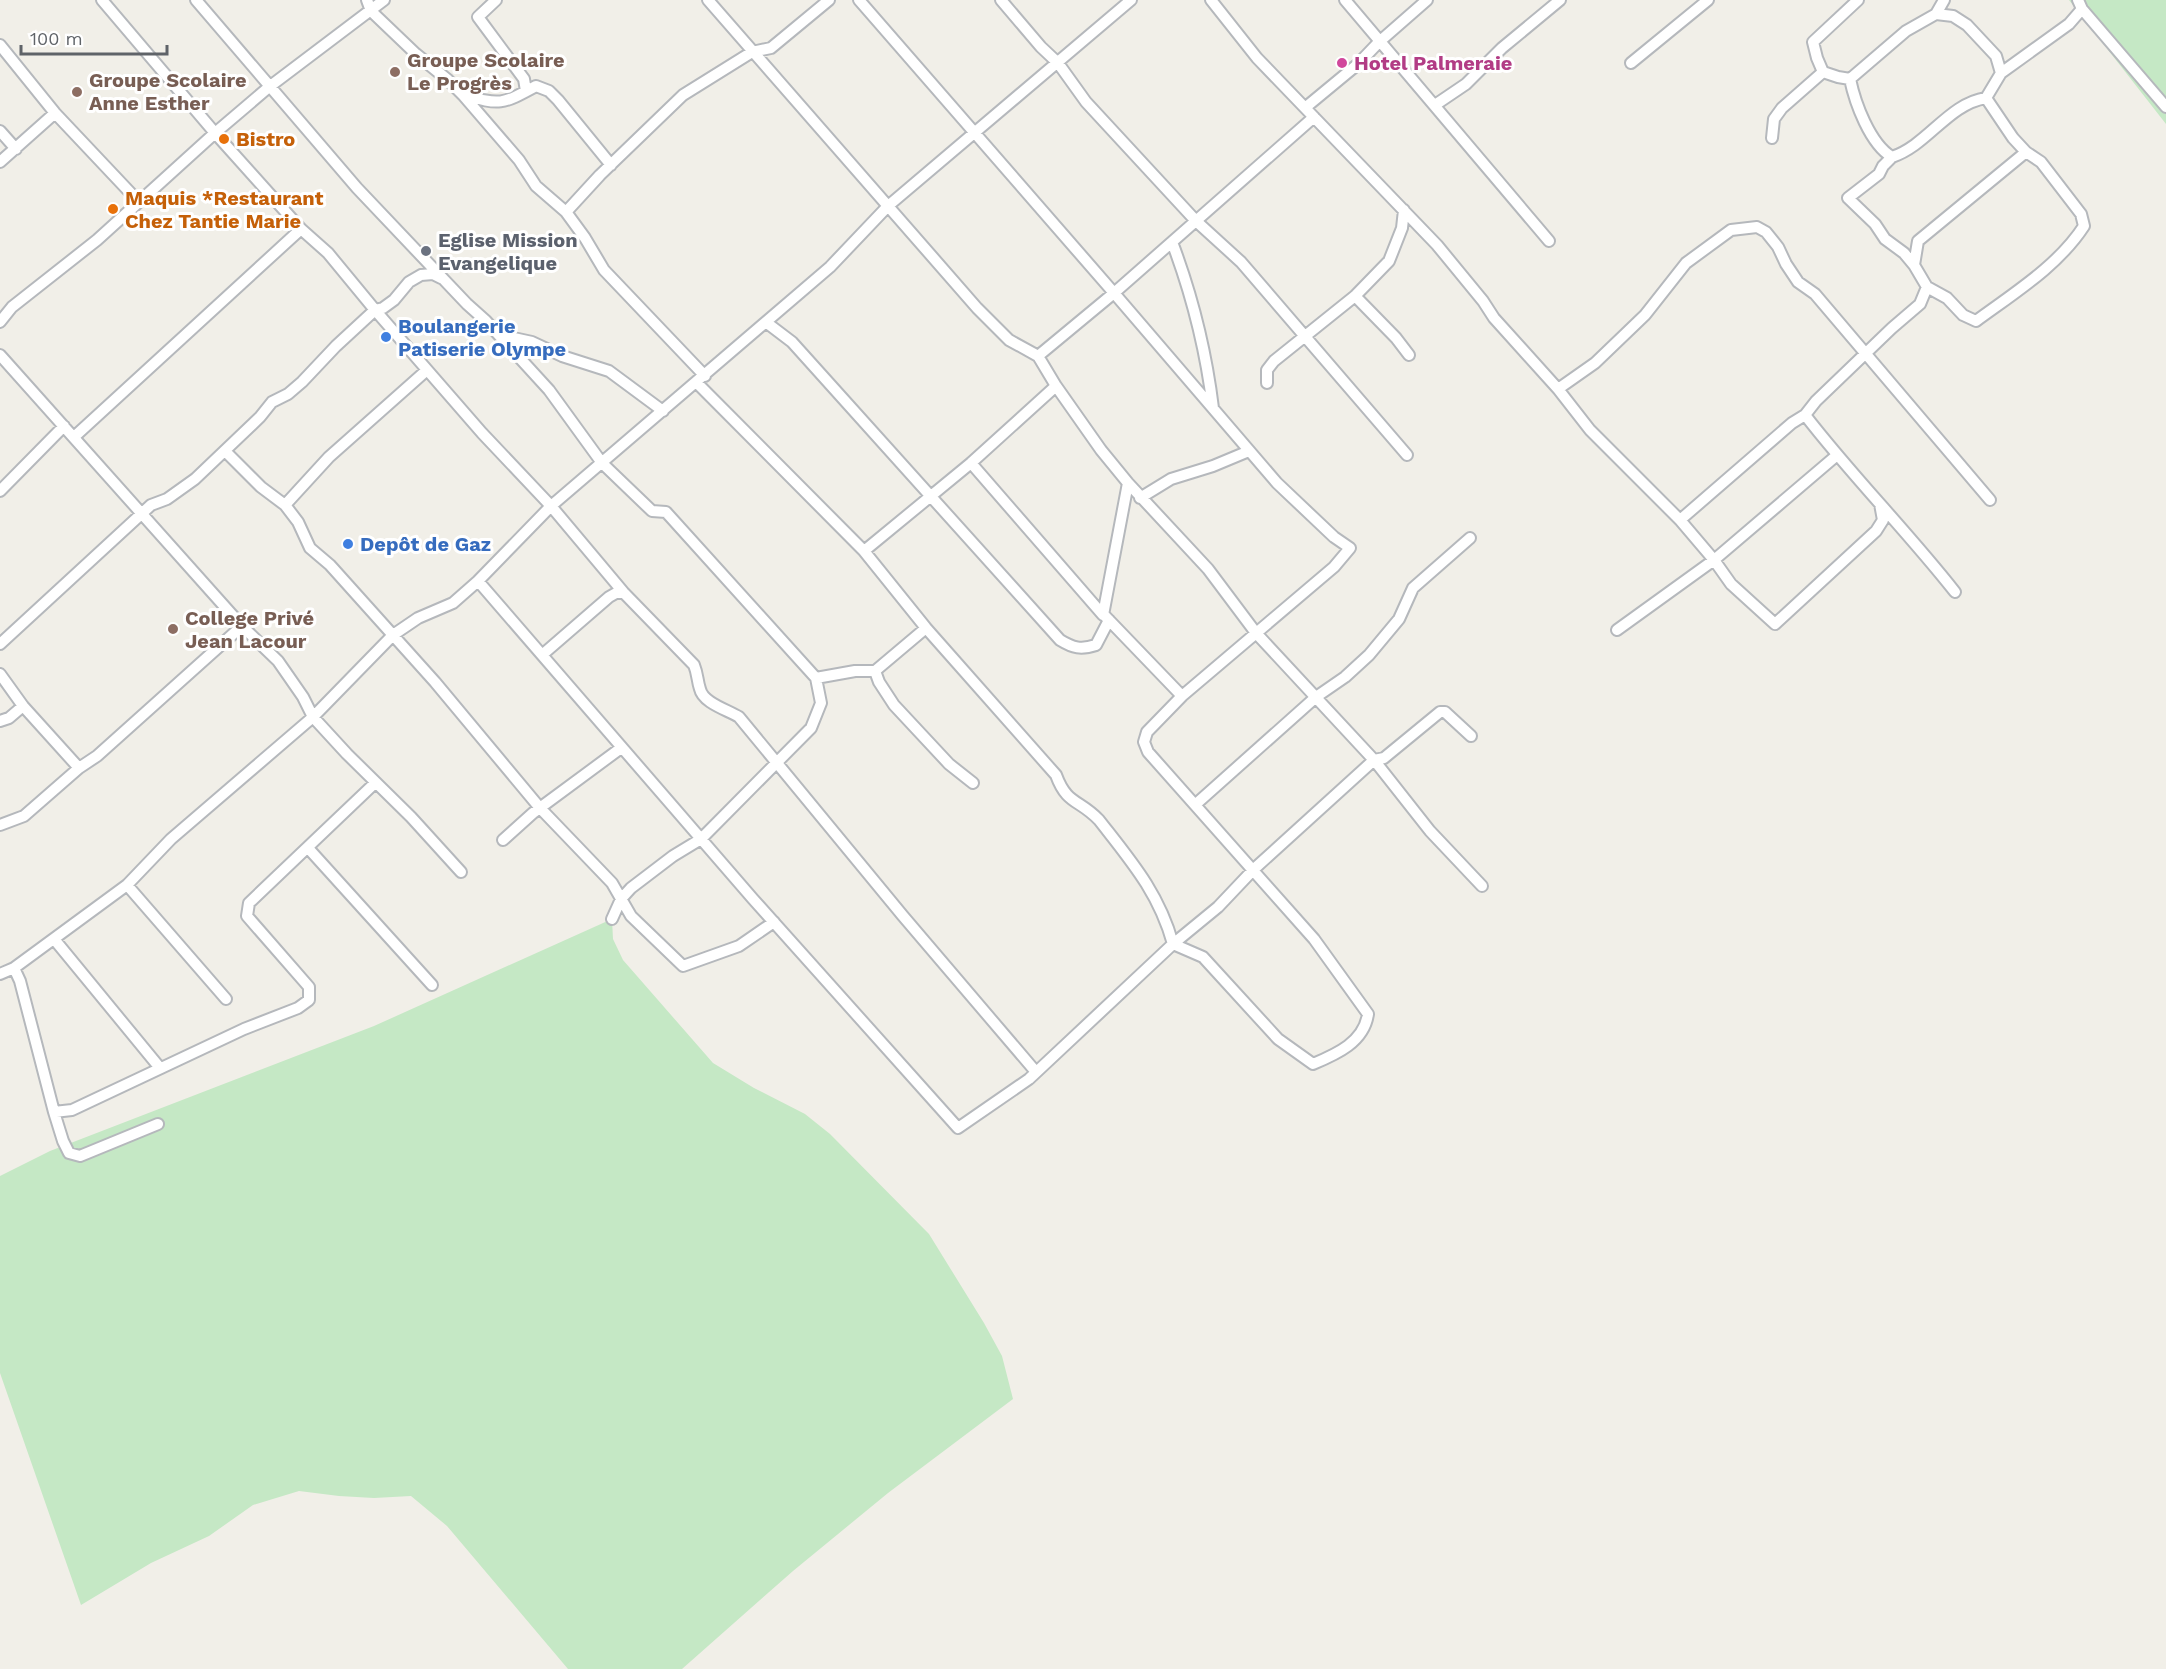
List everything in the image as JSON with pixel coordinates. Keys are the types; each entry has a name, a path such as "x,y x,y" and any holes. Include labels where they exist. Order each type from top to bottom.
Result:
{"street":[{"path":"102,0 215,133 301,229 328,253 427,370 482,433 551,506 624,593 694,665 700,691 706,700 740,717 903,916 1036,1072"},
{"path":"196,0 357,188 467,304 486,321 549,390 602,463 652,511 666,512 816,678 821,703 811,728 701,839 646,876 621,899 612,919"},
{"path":"367,0 371,11 463,95 519,160 536,186 566,212 604,270 701,379 864,551 926,628 1056,775 1064,795 1090,811 1112,836 1155,895 1166,919 1173,944"},
{"path":"0,322 12,307 97,240 269,87 384,0"},
{"path":"496,0 478,17 524,79 526,91"},
{"path":"708,0 977,308 1009,340 1038,356 1101,450 1140,498 1208,569 1257,633 1374,760 1430,831 1482,886"},
{"path":"566,212 683,95 752,52 771,48 829,0"},
{"path":"859,0 1114,292 1276,483 1334,537 1350,548 1334,567 1182,696 1148,732 1144,742 1148,752 1314,939 1368,1014 1367,1025 1360,1036 1338,1054 1313,1064 1278,1039 1203,957 1173,944"},
{"path":"1001,0 1041,47 1058,63 1086,102 1196,221 1241,262 1407,455"},
{"path":"0,974 14,968 127,885 171,839 313,717 393,635 418,618 453,603 478,581 551,506 830,267 888,206 1131,0"},
{"path":"1211,0 1246,46 1437,245 1494,318 1558,389 1590,430 1680,520 1731,584 1775,624 1876,531 1883,520 1880,504"},
{"path":"1345,0 1549,241"},
{"path":"1306,107 1358,64 1379,42 1427,0"},
{"path":"1435,105 1466,84 1502,48 1560,0"},
{"path":"1631,63 1708,0"},
{"path":"1823,72 1813,42 1858,0"},
{"path":"1850,79 1906,31 1936,14 1944,0"},
{"path":"1986,98 2001,73 2069,24 2080,4 2166,107"},
{"path":"1936,14 1953,16 1966,25 1996,56 2001,73"},
{"path":"0,45 55,113 139,202"},
{"path":"1823,72 1850,79"},
{"path":"1772,138 1774,119 1782,108 1823,72"},
{"path":"1850,79 1858,108 1867,125 1882,148 1892,157"},
{"path":"463,95 493,103 509,100 536,86 549,91 611,165"},
{"path":"1986,98 2013,138 2025,152 2041,162 2081,214 2084,226 2035,278 1976,321 1962,315 1947,298 1927,287 1904,253 1885,239 1875,224 1848,198 1879,174 1892,157 1902,154 1959,107 1972,100 1986,98"},
{"path":"0,162 55,113"},
{"path":"1038,356 1314,117"},
{"path":"0,130 16,149"},
{"path":"1914,265 1918,241 2025,152"},
{"path":"1266,383 1267,370 1274,361 1355,296 1389,261 1402,228 1404,210"},
{"path":"1558,389 1595,363 1645,315 1686,263 1731,230 1757,227 1766,232 1778,247 1798,282 1815,294 1990,500"},
{"path":"74,437 301,229"},
{"path":"1172,242 1190,292 1208,368 1213,408"},
{"path":"0,644 151,505 177,493 225,451 272,402 302,382 336,345 375,310 383,308 393,300 409,282 421,274 433,274 446,280"},
{"path":"1680,520 1792,423 1805,416 1815,401 1920,304 1927,287"},
{"path":"1355,296 1409,356"},
{"path":"486,321 509,337 532,342 562,356 609,371 663,411"},
{"path":"767,323 792,342 1060,640 1070,647 1084,649 1096,645 1106,617 1128,483"},
{"path":"0,355 242,626 278,661 303,697 313,717 375,783 411,817 461,872"},
{"path":"285,505 329,457 427,370"},
{"path":"864,551 971,463 1056,386"},
{"path":"1805,416 1836,456 1923,552 1955,592"},
{"path":"0,491 64,426"},
{"path":"225,451 261,487 285,505 298,522 310,548 330,565 450,699 540,808 612,883 631,916 683,966 739,946 774,922"},
{"path":"1140,498 1171,478 1213,466 1249,451"},
{"path":"1617,630 1714,560 1836,456"},
{"path":"971,463 1106,617 1182,696"},
{"path":"1196,804 1316,697 1345,677 1369,655 1399,619 1413,588 1470,538"},
{"path":"478,581 621,748 958,1128 1029,1079 1173,944 1218,907 1254,869 1374,760 1384,758 1440,712 1445,712 1471,736"},
{"path":"542,655 609,597 616,593 624,593"},
{"path":"0,825 24,816 79,768 97,756 242,626"},
{"path":"816,678 875,670 926,628"},
{"path":"875,670 879,682 894,705 949,764 973,783"},
{"path":"0,674 23,706 79,768"},
{"path":"0,721 9,718 23,706"},
{"path":"503,840 540,808 621,748"},
{"path":"54,1112 72,1110 244,1029 298,1008 309,1000 309,987 247,916 249,903 375,783"},
{"path":"308,848 432,985"},
{"path":"127,885 226,999"},
{"path":"54,939 160,1068"},
{"path":"14,968 20,981 54,1112 69,1153 81,1156 158,1124"}],"green space":[{"path":"2069,0 2166,0 2166,124"},
{"path":"612,919 613,939 623,960 713,1063 754,1088 805,1114 830,1134 929,1234 1002,1356 1013,1399 888,1493 793,1571 682,1669 568,1669 447,1526 411,1496 374,1498 299,1491 253,1505 209,1536 151,1563 81,1605 0,1373 0,1176 50,1151 374,1026"}],"place":[{"name":"Hotel Palmeraie","path":"1342,63"},
{"name":"Groupe Scolaire Le Progrès","path":"395,72"},
{"name":"Groupe Scolaire Anne Esther","path":"77,92"},
{"name":"Bistro","path":"224,139"},
{"name":"Maquis *Restaurant Chez Tantie Marie","path":"113,209"},
{"name":"Eglise Mission Evangelique","path":"426,251"},
{"name":"Boulangerie Patiserie Olympe","path":"386,337"},
{"name":"Depôt de Gaz","path":"348,544"},
{"name":"College Privé Jean Lacour","path":"173,629"}]}
